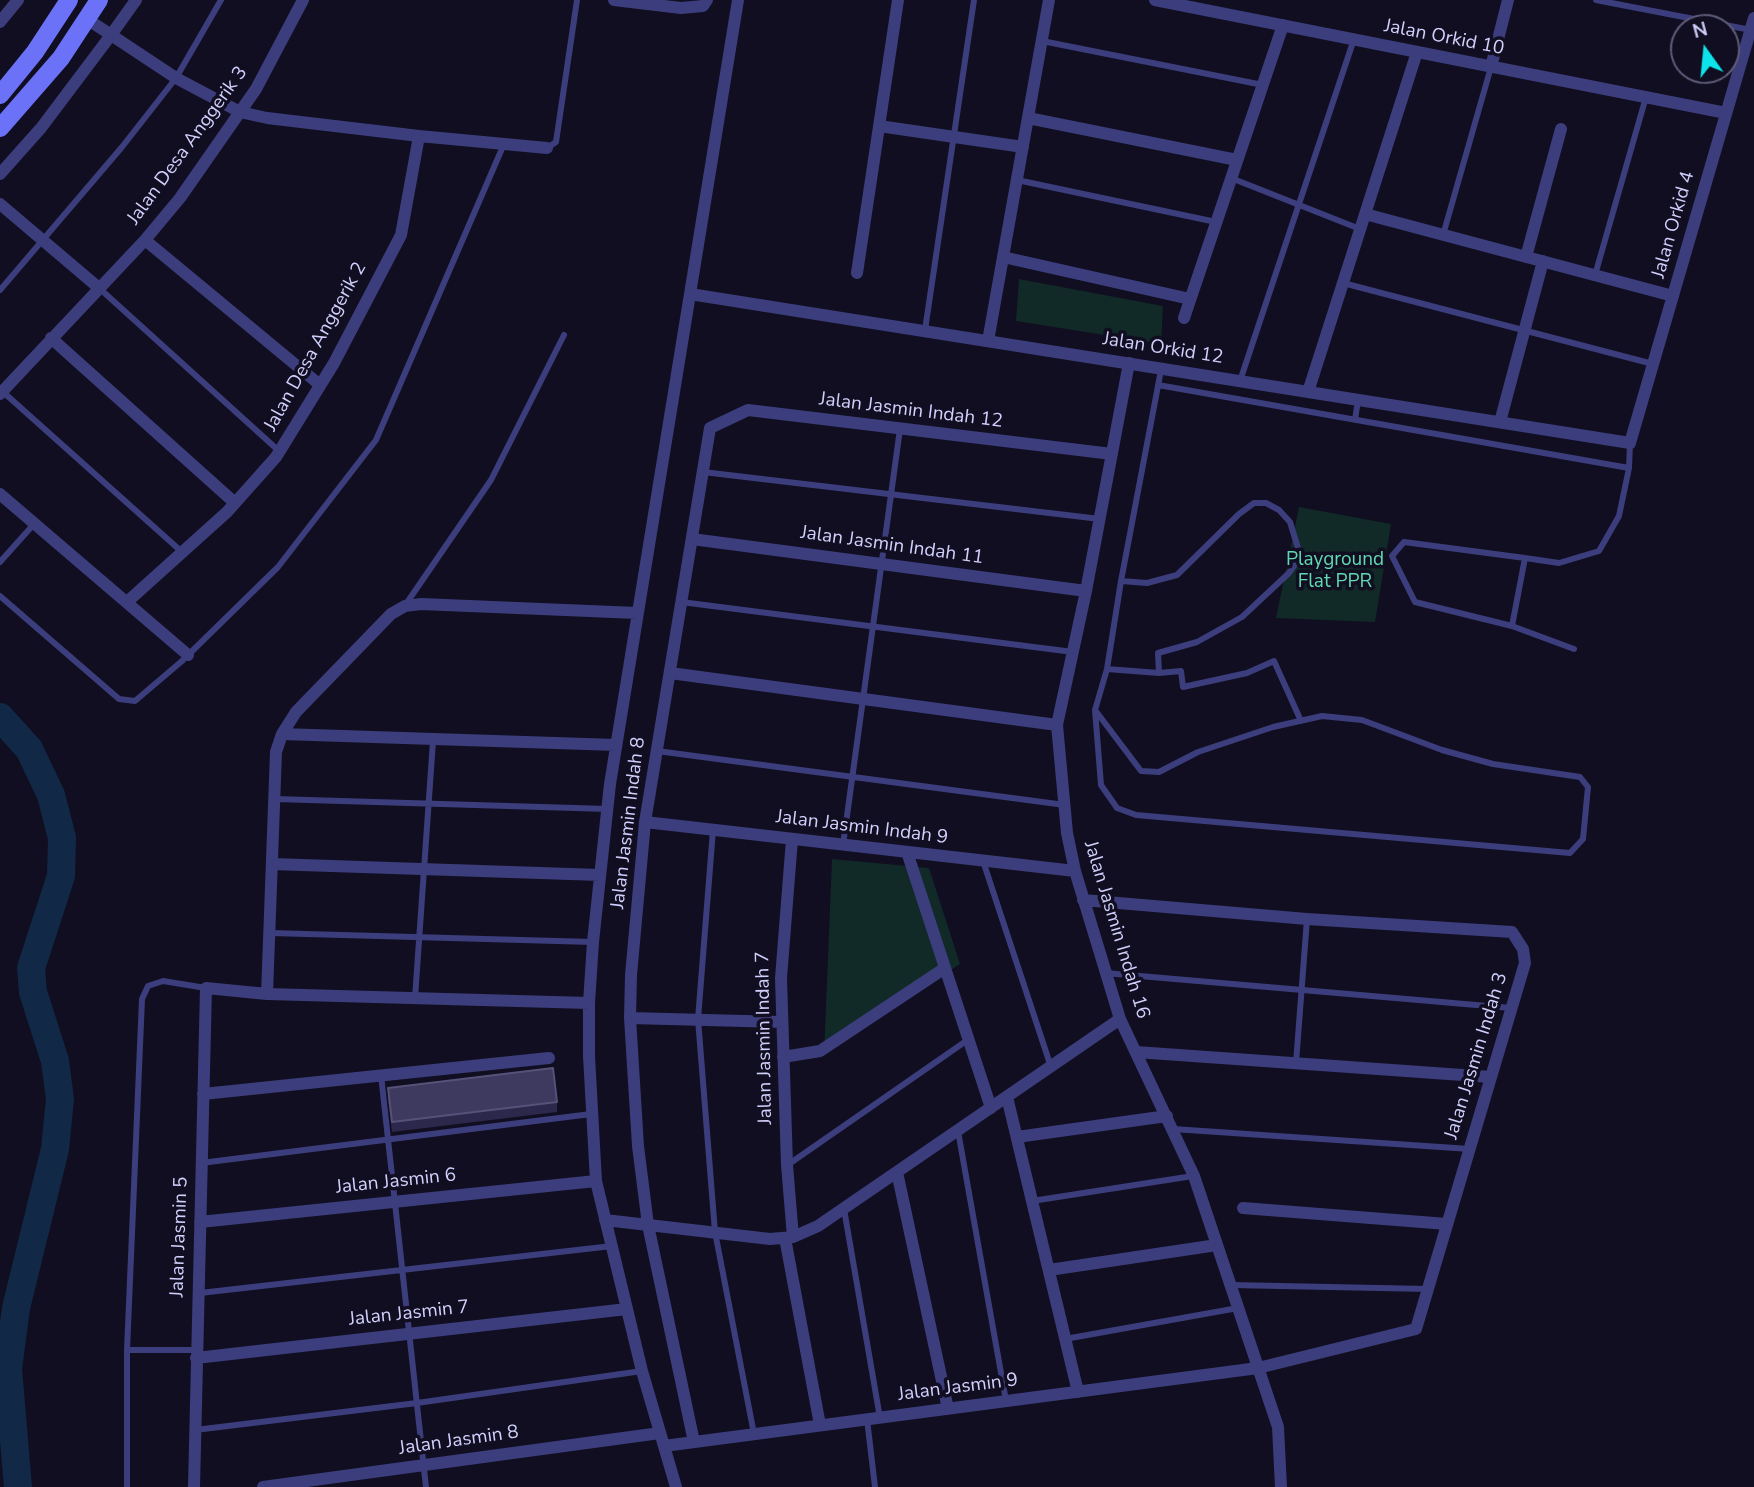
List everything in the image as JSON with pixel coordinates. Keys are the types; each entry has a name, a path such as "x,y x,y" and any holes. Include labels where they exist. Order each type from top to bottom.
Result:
{"street":[{"path":"0,95 36,52 69,0"},
{"path":"0,128 61,58 99,0"},
{"path":"0,174 41,128 136,0"},
{"name":"Jalan Desa Anggerik 3","path":"1,393 145,240 180,198 256,89 303,0"},
{"path":"614,0 681,8 705,3"},
{"path":"676,1487 642,1371 596,1181 591,1114 589,1003 600,875 616,745 738,0"},
{"path":"857,273 898,0"},
{"path":"988,341 1049,0"},
{"name":"Jalan Orkid 10","path":"1155,0 1726,113"},
{"path":"1491,67 1508,0"},
{"path":"0,22 14,1"},
{"path":"87,19 176,78 240,112 267,118 419,136 547,148"},
{"name":"Jalan Orkid 4","path":"1630,443 1752,24"},
{"path":"1184,318 1283,26"},
{"path":"1308,392 1417,52"},
{"path":"1028,118 1237,160"},
{"path":"879,126 1023,147"},
{"path":"1526,257 1561,129"},
{"name":"Jalan Desa Anggerik 2","path":"127,602 235,503 279,451 320,385 401,235 419,136"},
{"path":"0,204 99,288"},
{"path":"1365,214 1673,296"},
{"path":"145,240 320,385"},
{"path":"1003,257 1190,299"},
{"path":"1500,422 1543,261"},
{"name":"Jalan Orkid 12","path":"690,294 1630,443"},
{"path":"51,338 235,503"},
{"name":"Jalan Jasmin Indah 16","path":"1129,363 1086,592 1057,725 1067,833 1083,900 1120,1019 1194,1175 1278,1426 1282,1487"},
{"name":"Jalan Jasmin Indah 12","path":"710,428 748,410 1112,454"},
{"name":"Jalan Jasmin Indah 8","path":"694,1442 648,1225 638,1146 630,1018 631,975 645,822 710,428"},
{"path":"0,494 188,655"},
{"name":"Jalan Jasmin Indah 11","path":"692,539 1086,592"},
{"path":"267,994 276,752 282,734 296,712 391,614 405,606 421,604 637,612"},
{"path":"670,673 1057,725"},
{"path":"282,734 616,745"},
{"name":"Jalan Jasmin Indah 9","path":"645,822 1075,871"},
{"name":"Jalan Jasmin Indah 7","path":"792,839 781,978 789,1237 820,1426"},
{"path":"907,852 991,1108"},
{"path":"272,864 600,875"},
{"name":"Jalan Jasmin Indah 3","path":"1083,900 1307,919 1513,932 1523,949 1525,963 1416,1329 1258,1368"},
{"path":"783,1057 820,1051 945,968"},
{"path":"206,988 267,994 589,1003"},
{"name":"Jalan Jasmin 5","path":"194,1487 206,988"},
{"path":"630,1018 782,1022"},
{"path":"605,1220 770,1239 789,1237 818,1226 1120,1019"},
{"path":"1136,1052 1491,1077"},
{"path":"203,1094 549,1058"},
{"path":"1007,1097 1078,1392"},
{"path":"1017,1137 1167,1116"},
{"path":"897,1172 948,1409"},
{"name":"Jalan Jasmin 6","path":"200,1222 596,1181"},
{"path":"1243,1208 1447,1224"},
{"path":"1049,1270 1217,1245"},
{"name":"Jalan Jasmin 7","path":"196,1354 409,1334 627,1309"},
{"name":"Jalan Jasmin 9","path":"664,1446 1258,1368"},
{"name":"Jalan Jasmin 8","path":"263,1487 660,1433"}],"lane":[{"path":"0,290 122,147 176,78 222,0"},
{"path":"547,148 556,142 577,0"},
{"path":"925,331 974,0"},
{"path":"1596,0 1752,24"},
{"path":"1240,381 1354,39"},
{"path":"1042,41 1263,85"},
{"path":"1443,235 1491,67"},
{"path":"1595,275 1646,97"},
{"path":"0,596 119,699 135,701 188,655 278,567 376,440 504,144"},
{"path":"1231,178 1360,229"},
{"path":"1017,180 1216,222"},
{"path":"1343,284 1653,364"},
{"path":"99,288 279,451"},
{"path":"405,606 491,480 564,335"},
{"path":"1095,709 1141,771 1159,772 1198,752 1273,727 1322,716 1362,720 1442,750 1493,764 1580,778 1588,787 1583,839 1570,853 1136,815 1117,808 1101,785 1095,709 1107,669 1161,369"},
{"path":"1158,385 1629,468"},
{"path":"1,393 182,552"},
{"path":"1333,416 1338,397"},
{"path":"1355,420 1358,400"},
{"path":"843,845 900,429"},
{"path":"1574,649 1512,626 1415,602 1392,555 1404,542 1559,563 1599,551 1619,516 1629,468 1630,443"},
{"path":"703,472 892,492 1100,519"},
{"path":"1121,581 1147,583 1177,575 1239,514 1254,503 1266,503 1279,510 1290,522 1298,548 1294,566 1289,573 1242,617 1197,642 1158,653 1159,673"},
{"path":"0,562 34,524"},
{"path":"1512,626 1525,558"},
{"path":"681,602 1073,652"},
{"path":"1107,669 1159,673 1181,671 1182,687 1247,673 1274,661 1301,721"},
{"path":"415,998 433,741"},
{"path":"657,751 1065,805"},
{"path":"275,799 608,809"},
{"path":"713,830 698,1019 715,1232 754,1434"},
{"path":"983,861 1051,1067"},
{"path":"1296,1063 1307,919"},
{"path":"270,933 593,942"},
{"path":"1105,973 1511,1008"},
{"path":"128,1487 127,1350 142,999 148,986 163,981 206,988"},
{"path":"787,1165 968,1040"},
{"path":"381,1075 426,1487"},
{"path":"201,1163 591,1114"},
{"path":"1173,1129 1470,1149"},
{"path":"958,1130 1006,1401"},
{"path":"1032,1201 1194,1175"},
{"path":"844,1209 873,1418 875,1487"},
{"path":"198,1293 612,1246"},
{"path":"1230,1285 1428,1289"},
{"path":"1065,1339 1238,1308"},
{"path":"127,1350 196,1354"},
{"path":"195,1430 417,1403 642,1371"}],"green space":[{"path":"1019,279 1163,306 1161,344 1016,321"},
{"name":"Playground Flat PPR","path":"1299,507 1391,524 1375,622 1276,618"},
{"path":"832,859 929,868 960,964 824,1055"}],"building":[{"path":"553,1068 557,1102 392,1122 388,1088"}],"waterway":[{"path":"0,717 29,749 51,795 62,838 61,876 31,968 33,992 55,1061 60,1099 55,1149 16,1308 8,1369 18,1487"}]}
